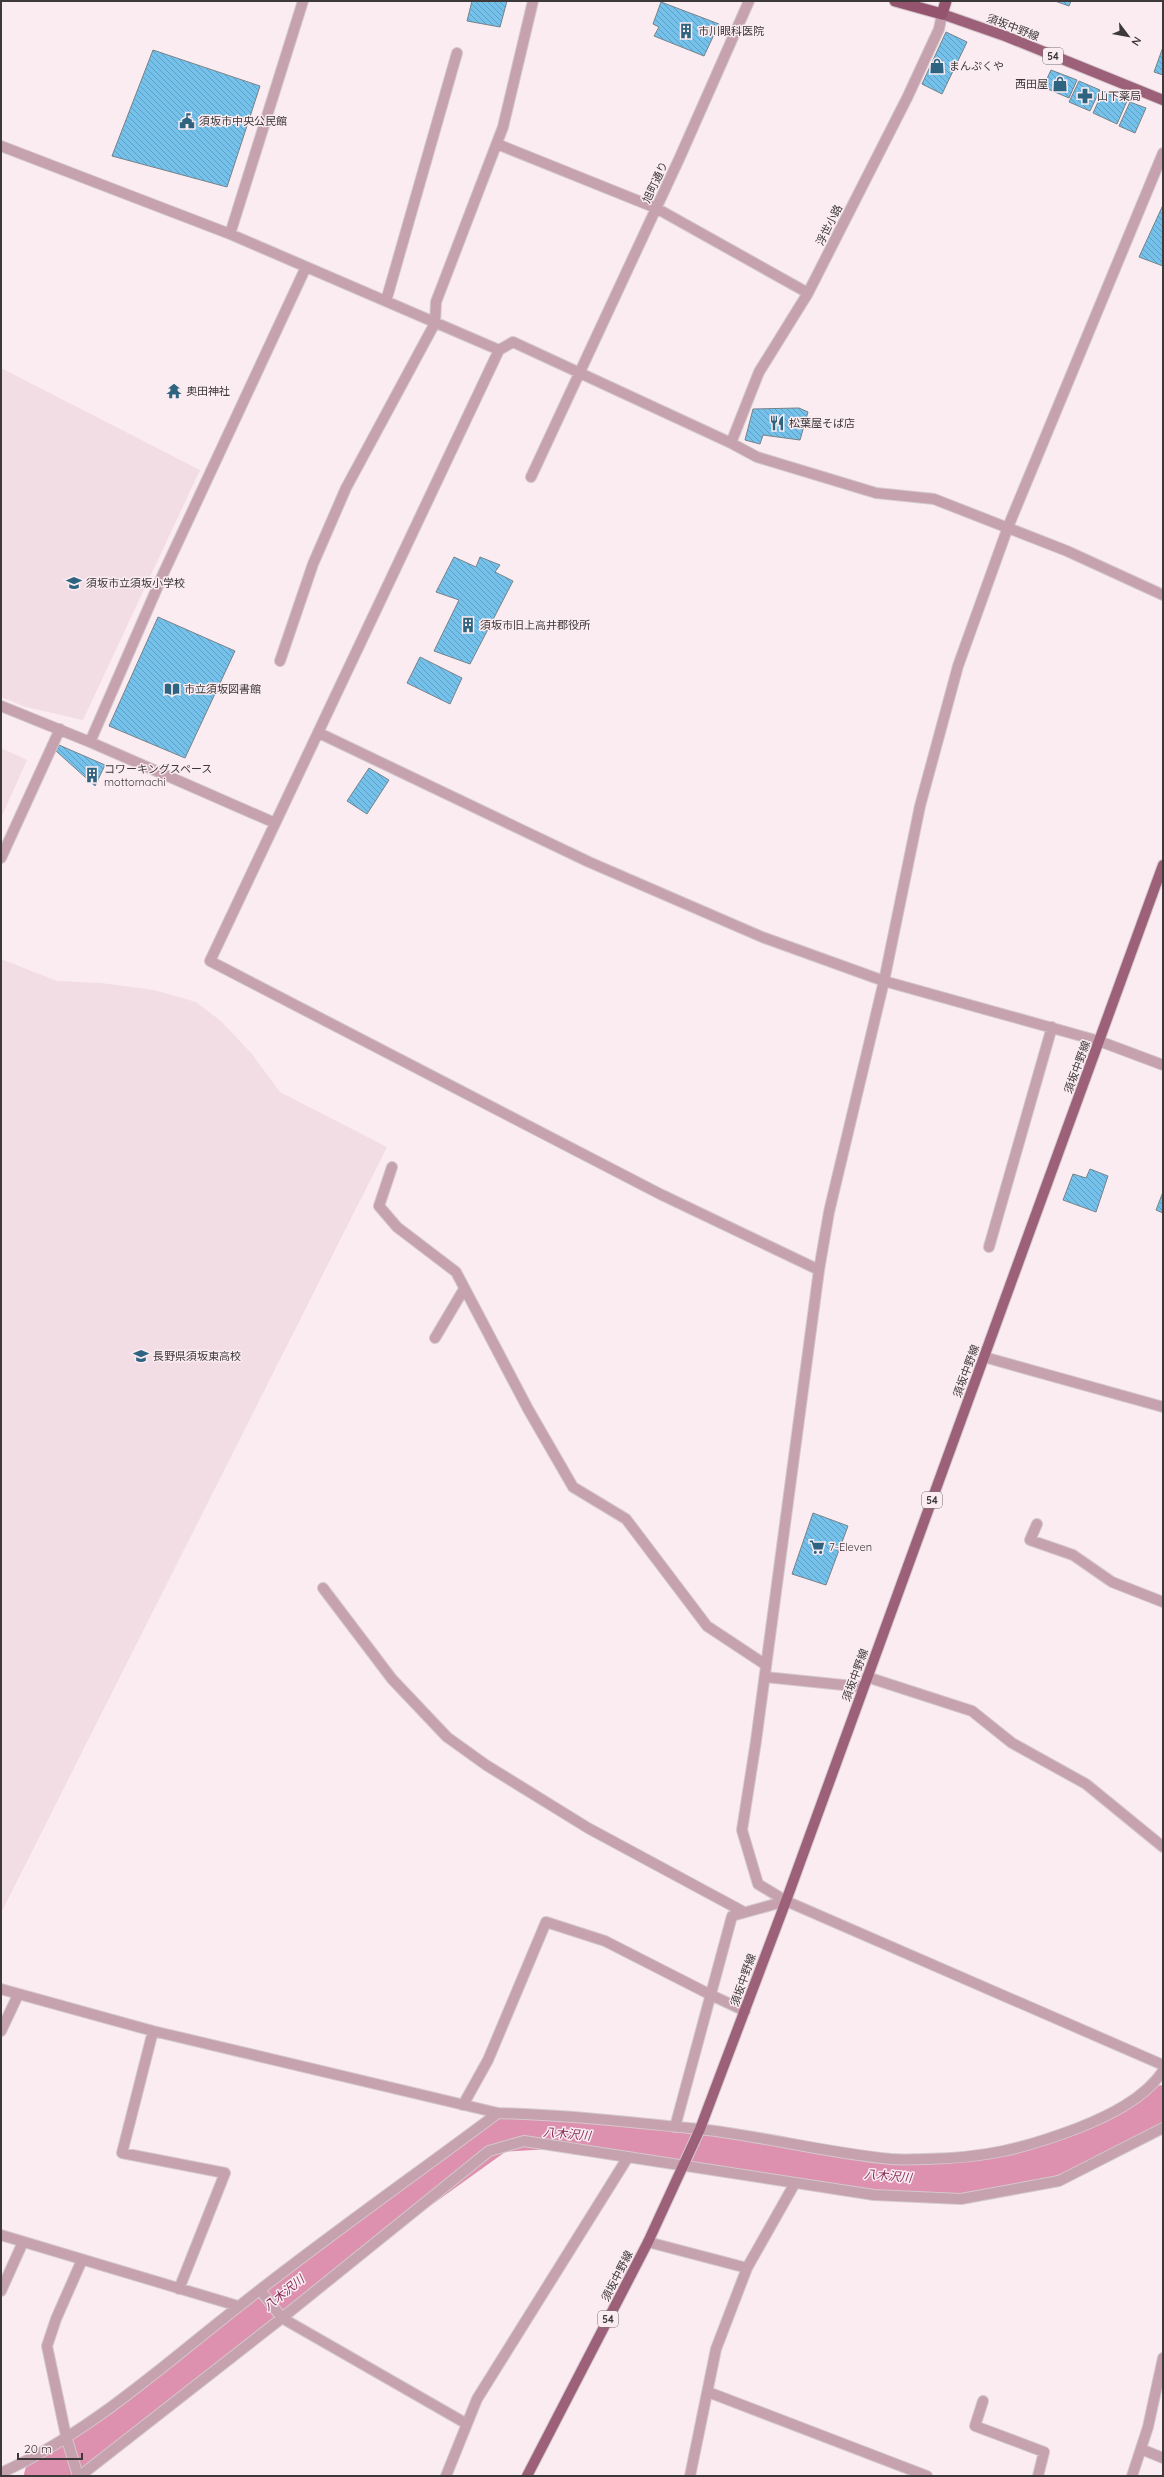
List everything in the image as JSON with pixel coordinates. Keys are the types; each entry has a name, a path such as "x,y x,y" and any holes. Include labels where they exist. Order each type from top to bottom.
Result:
{"highway":[{"path":"895,1 942,14 946,1"}],"main road":[{"name":"須坂中野線","path":"942,14 1005,36 1163,100"},
{"name":"須坂中野線","path":"527,2476 648,2242 698,2132 745,2011 755,1978 786,1901 1163,865"}],"street":[{"path":"230,234 304,1"},
{"path":"280,661 313,564 346,488 435,323 436,302 503,128 533,1"},
{"name":"旭町通り","path":"531,477 656,208 749,1"},
{"name":"浮世小路","path":"731,443 759,372 808,292 907,98 939,29 942,14"},
{"path":"386,301 457,53"},
{"path":"497,144 656,208 808,292"},
{"path":"1,146 230,234 499,350"},
{"path":"1163,153 1008,527 958,666 920,806 884,981 829,1212 819,1270 765,1677 742,1830 758,1884 786,1901 1163,2065"},
{"path":"90,742 164,572 306,267"},
{"path":"819,1270 660,1194 210,961 499,350 513,342 579,371 731,443 757,457 876,493 934,499 1068,551 1163,596"},
{"path":"1,706 60,729 275,823"},
{"path":"1,858 60,729"},
{"path":"319,733 589,862 762,937 884,981 1099,1040 1163,1065"},
{"path":"989,1247 1052,1027"},
{"path":"392,1167 379,1206 397,1227 456,1272 528,1409 572,1487 626,1519 707,1626 766,1665"},
{"path":"435,1338 464,1289"},
{"path":"984,1357 1163,1407"},
{"path":"1037,1524 1030,1540 1073,1555 1112,1582 1163,1602"},
{"path":"322,1588 392,1679 447,1737 486,1765 588,1828 742,1911"},
{"path":"765,1677 863,1688"},
{"path":"867,1678 972,1711 1012,1744 1086,1784 1163,1847"},
{"path":"675,2127 732,1916 742,1911 786,1901"},
{"path":"463,2105 488,2060 546,1922 605,1941 745,2011"},
{"path":"1,1990 153,2030 498,2113 557,2115 675,2127 698,2132 892,2159 967,2158 1007,2151 1034,2143 1097,2121 1154,2085 1163,2071"},
{"path":"1,2031 18,1995"},
{"path":"153,2030 122,2153 225,2173 179,2289"},
{"path":"1,2473 36,2457 67,2440 164,2368 238,2306 263,2293 498,2113"},
{"path":"82,2260 56,2319 47,2346 67,2440 78,2474 489,2151 524,2141 628,2157 685,2162 795,2183 874,2195 961,2199 1059,2181 1163,2128"},
{"path":"446,2476 478,2399 628,2157"},
{"path":"690,2476 716,2349 747,2268 795,2183"},
{"path":"1,2235 238,2306"},
{"path":"1,2291 23,2242"},
{"path":"648,2242 747,2268"},
{"path":"263,2293 280,2316 467,2424"},
{"path":"1132,2476 1141,2449 1163,2358"},
{"path":"708,2392 927,2476"},
{"path":"983,2401 975,2426 1044,2452 1038,2476"},
{"path":"1141,2449 1163,2458"}],"shaded area":[{"name":"須坂市立須坂小学校","path":"1,368 200,470 83,720 26,707 1,697"},
{"path":"1,748 27,760 1,818"},
{"name":"長野県須坂東高校","path":"1,959 57,981 101,983 154,990 196,1002 221,1021 251,1053 280,1092 387,1147 1,1913"}],"building":[{"path":"472,1 507,1 500,27 467,21"},
{"path":"1055,1 1071,1 1069,6"},
{"name":"市川眼科医院","path":"661,2 719,24 704,56 654,36 659,27 653,24"},
{"path":"946,32 967,42 942,94 922,84"},
{"path":"1163,47 1163,75 1154,72"},
{"name":"須坂市中央公民館","path":"153,50 260,86 227,187 112,156"},
{"name":"西田屋","path":"1051,70 1077,80 1069,98 1043,87"},
{"name":"山下薬局","path":"1079,81 1100,90 1090,111 1069,102"},
{"path":"1103,91 1127,101 1117,124 1093,113"},
{"path":"1130,102 1146,108 1135,133 1119,126"},
{"path":"1163,205 1163,266 1139,257"},
{"name":"松葉屋そば店","path":"799,408 808,412 800,440 763,435 760,444 745,440 753,409"},
{"name":"須坂市旧上高井郡役所","path":"454,557 476,567 480,557 500,565 495,572 513,581 470,664 434,651 459,600 436,592"},
{"name":"市立須坂図書館","path":"158,617 235,651 185,758 109,726"},
{"path":"420,657 462,678 450,704 407,683"},
{"name":"コワーキングスペース mottomachi","path":"59,745 105,765 95,786 56,751"},
{"path":"369,768 389,780 367,814 347,801"},
{"path":"1090,1169 1108,1176 1096,1212 1063,1200 1073,1174 1086,1178"},
{"path":"1163,1192 1163,1213 1156,1210"},
{"path":"813,1513 848,1526 826,1585 792,1574"}],"waterway":[{"name":"八木沢川","path":"43,2476 189,2370 343,2245 499,2133 551,2130 864,2175 929,2180 981,2176 1033,2164 1108,2136 1163,2104"}],"place":[{"name":"市川眼科医院","path":"686,31"},
{"name":"まんぷくや","path":"937,66"},
{"name":"西田屋","path":"1060,84"},
{"name":"山下薬局","path":"1085,96"},
{"name":"須坂市中央公民館","path":"187,121"},
{"name":"奥田神社","path":"174,391"},
{"name":"松葉屋そば店","path":"777,423"},
{"name":"須坂市立須坂小学校","path":"74,583"},
{"name":"須坂市旧上高井郡役所","path":"468,625"},
{"name":"市立須坂図書館","path":"172,689"},
{"name":"コワーキングスペース mottomachi","path":"92,775"},
{"name":"長野県須坂東高校","path":"141,1356"},
{"name":"7-Eleven","path":"817,1547"}]}
